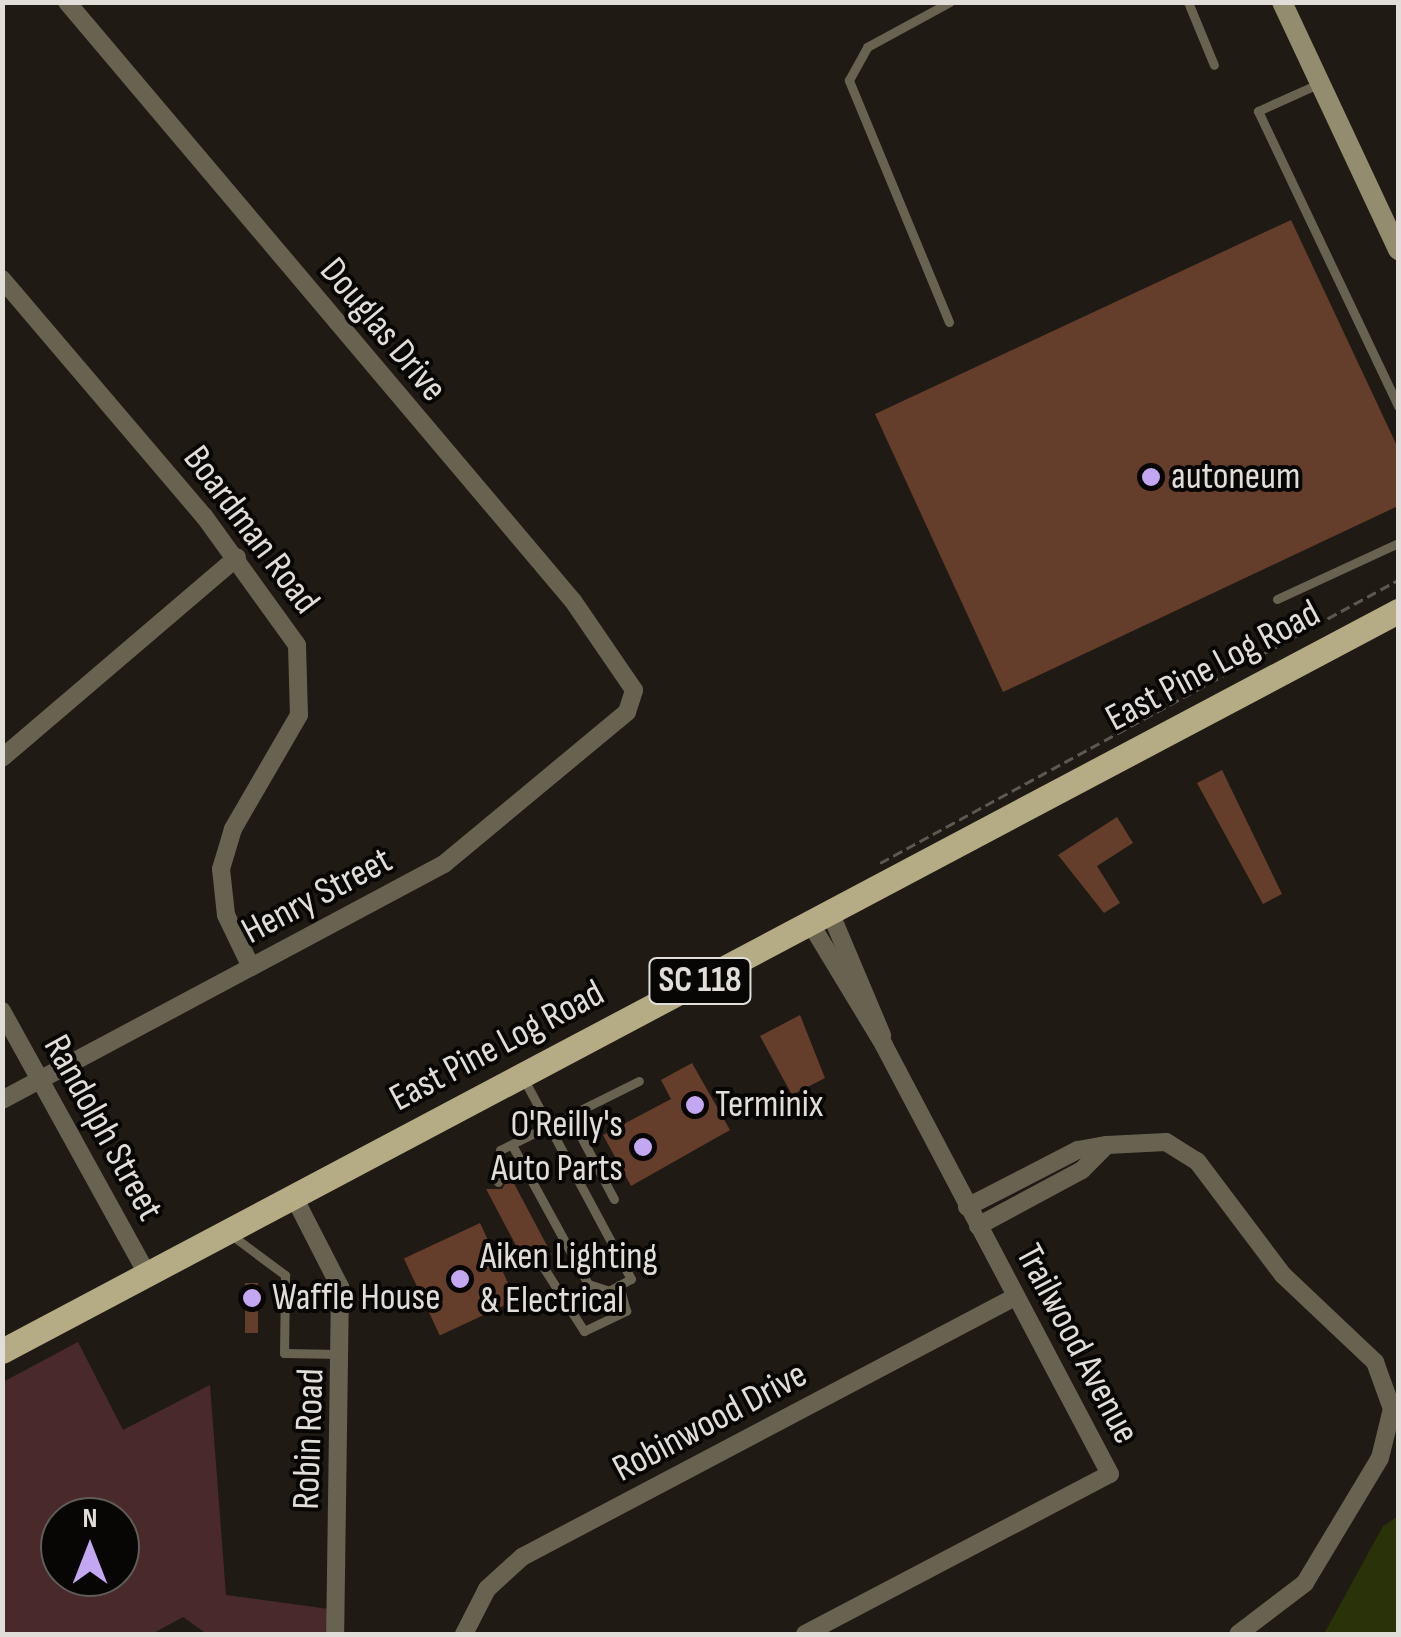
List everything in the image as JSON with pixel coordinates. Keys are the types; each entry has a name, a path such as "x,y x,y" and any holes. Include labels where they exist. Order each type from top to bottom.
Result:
{"main road":[{"name":"East Pine Log Road","path":"2,1351 1398,610"}],"street":[{"name":"Douglas Drive","path":"66,2 572,601 630,675 631,705"},
{"path":"1282,2 1398,250"},
{"name":"Boardman Road","path":"2,279 236,558 291,631 303,672 294,728 223,855 226,915 252,967"},
{"path":"2,758 236,558"},
{"name":"Henry Street","path":"2,1100 444,864 631,705"},
{"name":"Trailwood Avenue","path":"805,1634 1110,1474 967,1207 820,917"},
{"name":"Randolph Street","path":"2,1012 148,1275"},
{"path":"967,1207 1078,1150 1154,1139 1197,1161 1274,1266 1375,1362 1390,1396 1386,1446 1314,1569 1282,1607 1238,1634"},
{"path":"978,1226 1082,1170 1108,1146"},
{"name":"Robin Road","path":"294,1197 336,1273 345,1354 335,1634"},
{"name":"Robinwood Drive","path":"464,1634 486,1589 522,1557 1015,1296"}],"lane":[{"path":"948,322 849,80 867,47 950,2"},
{"path":"1188,2 1214,65"},
{"path":"1320,83 1258,111 1398,406"},
{"path":"1277,599 1398,542"},
{"path":"512,1145 588,1284 619,1285 630,1279 521,1076"},
{"path":"498,1182 494,1156 639,1081"},
{"path":"570,1116 614,1199"},
{"path":"228,1232 284,1275 284,1353 345,1354"},
{"path":"540,1262 584,1332 626,1311 619,1285"}],"path":[{"path":"874,871 962,810 1398,580"}],"shaded area":[{"path":"78,1342 123,1430 210,1385 226,1595 329,1609 328,1634 207,1634 183,1617 152,1634 3,1634 3,1382"},
{"path":"1398,1516 1398,1634 1324,1634 1383,1526"}],"building":[{"name":"autoneum","path":"1291,220 1398,448 1398,506 1003,692 875,414"},
{"path":"1222,770 1282,894 1263,904 1197,783"},
{"path":"1117,817 1133,843 1097,866 1120,903 1104,913 1058,855"},
{"path":"800,1015 825,1078 792,1095 760,1036"},
{"path":"692,1063 730,1130 631,1186 603,1135 671,1099 661,1080"},
{"path":"510,1176 552,1255 537,1255 528,1268 486,1189 502,1189"},
{"name":"Aiken Lighting & Electrical","path":"480,1223 516,1300 440,1336 404,1258"},
{"name":"Waffle House","path":"245,1283 258,1283 258,1333 245,1333"}],"place":[{"name":"autoneum","path":"1151,477"},
{"name":"Terminix","path":"695,1105"},
{"name":"O'Reilly's Auto Parts","path":"643,1147"},
{"name":"Aiken Lighting & Electrical","path":"460,1279"},
{"name":"Waffle House","path":"252,1298"}]}
